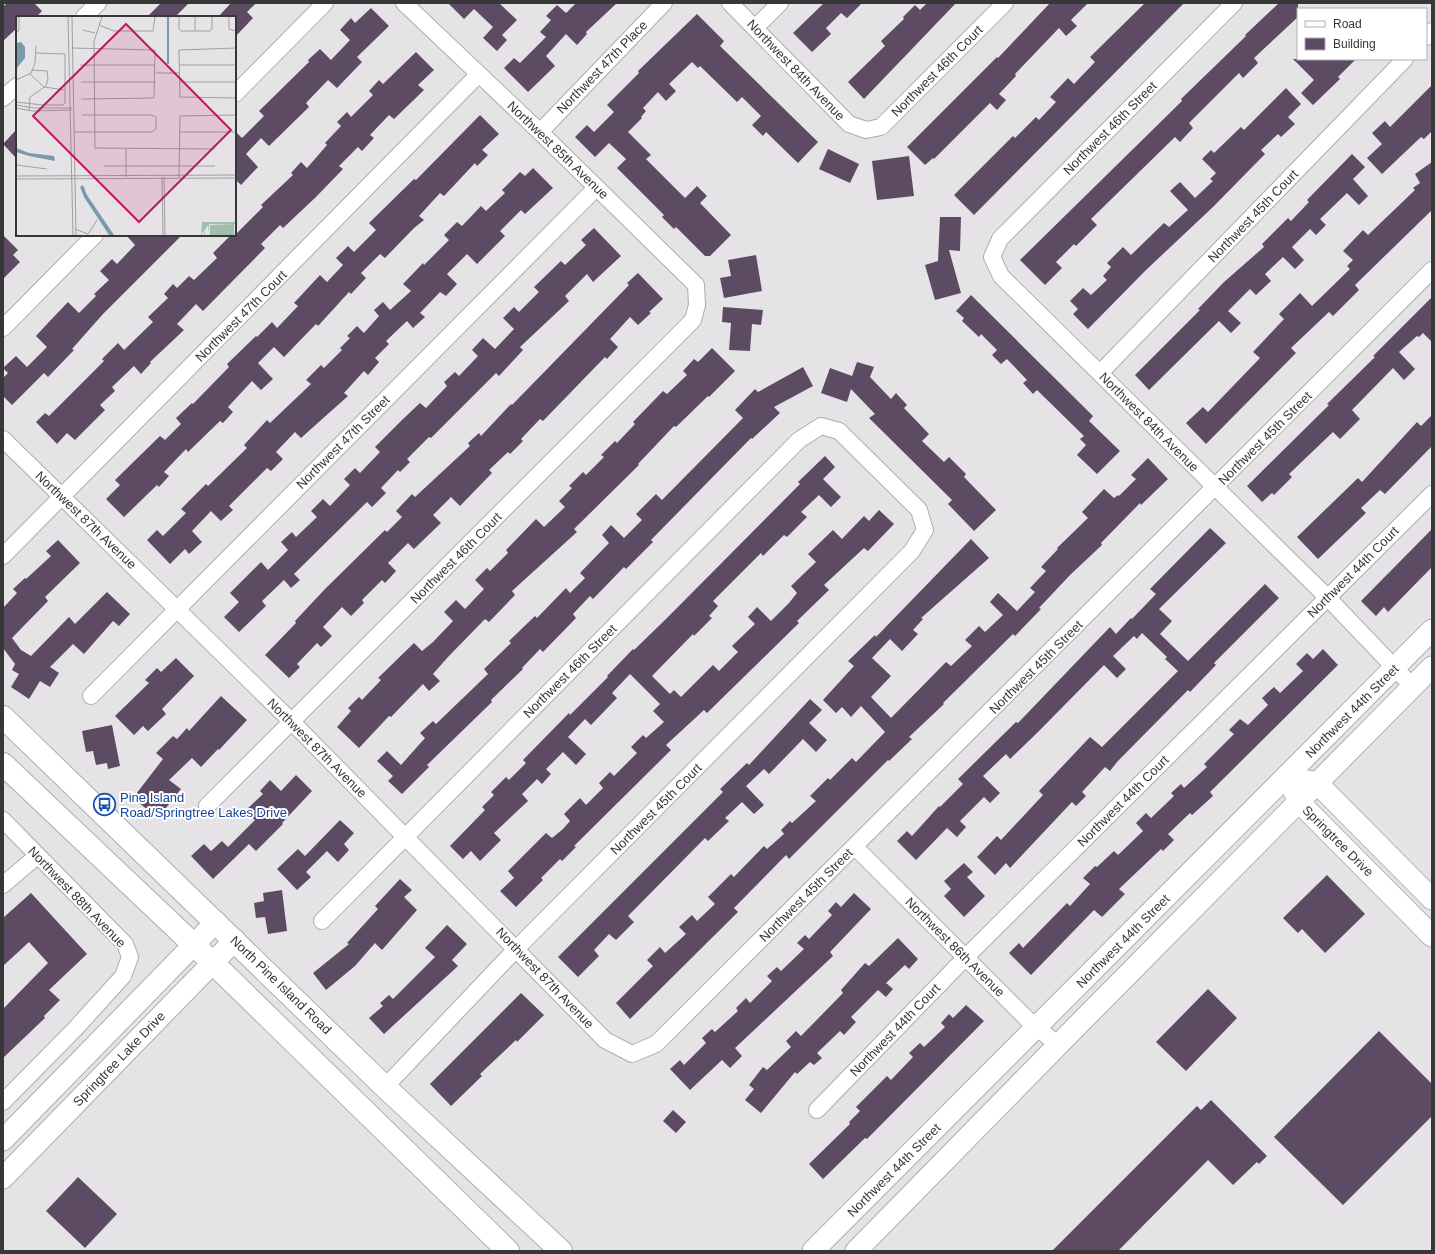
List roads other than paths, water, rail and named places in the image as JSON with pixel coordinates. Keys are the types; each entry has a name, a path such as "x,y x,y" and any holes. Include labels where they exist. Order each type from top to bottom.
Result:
{"main road":[{"name":"North Pine Island Road","path":"3,718 235,940 385,1087 561,1251"},
{"path":"3,764 193,944 508,1251"},
{"path":"356,1104 393,1111 451,1165 507,1201"}],"street":[{"path":"85,16 98,3"},
{"path":"236,93 325,3"},
{"name":"Northwest 85th Avenue","path":"404,3 540,132 696,285 697,305"},
{"name":"Northwest 47th Place","path":"540,132 664,3"},
{"name":"Northwest 84th Avenue","path":"730,3 849,124 866,130"},
{"path":"755,28 780,3"},
{"name":"Northwest 46th Court","path":"866,130 881,127 1005,3"},
{"name":"Northwest 46th Street","path":"992,257 1000,239 1234,3"},
{"name":"Northwest 45th Court","path":"1100,373 1404,60"},
{"name":"Northwest 47th Court","path":"3,556 478,74"},
{"path":"3,98 16,87"},
{"name":"Northwest 47th Street","path":"91,696 596,188"},
{"path":"3,328 94,236"},
{"name":"Northwest 84th Avenue","path":"992,257 1001,276 1328,598 1413,687"},
{"name":"Northwest 45th Street","path":"632,1054 656,1044 1432,270"},
{"name":"Northwest 46th Court","path":"207,806 693,320 697,305"},
{"name":"Northwest 46th Street","path":"322,920 406,838 799,440 821,426 839,431 919,510 924,530"},
{"name":"Northwest 87th Avenue","path":"3,439 292,722 517,948 606,1040 632,1054"},
{"name":"Northwest 44th Court","path":"817,1110 965,958 1432,494"},
{"name":"Northwest 45th Court","path":"385,1087 517,948 912,551 924,530"},
{"name":"Northwest 44th Street","path":"813,1251 1037,1028 1432,630"},
{"name":"Northwest 44th Street","path":"856,1251 1432,668"},
{"path":"1287,776 1317,783"},
{"name":"Springtree Drive","path":"1287,776 1299,802 1432,936"},
{"name":"Springtree Drive","path":"1317,783 1432,899"},
{"name":"Northwest 88th Avenue","path":"3,820 125,944 130,956 124,976 75,1029 3,1102"},
{"name":"Northwest 86th Avenue","path":"855,847 965,958 1037,1028 1058,1045"},
{"path":"3,885 37,856"},
{"name":"Springtree Lake Drive","path":"3,1140 216,922"},
{"name":"Springtree Lake Drive","path":"3,1178 235,940"}],"place":[{"name":"Pine Island Road/Springtree Lakes Drive","path":"104,804"}]}
